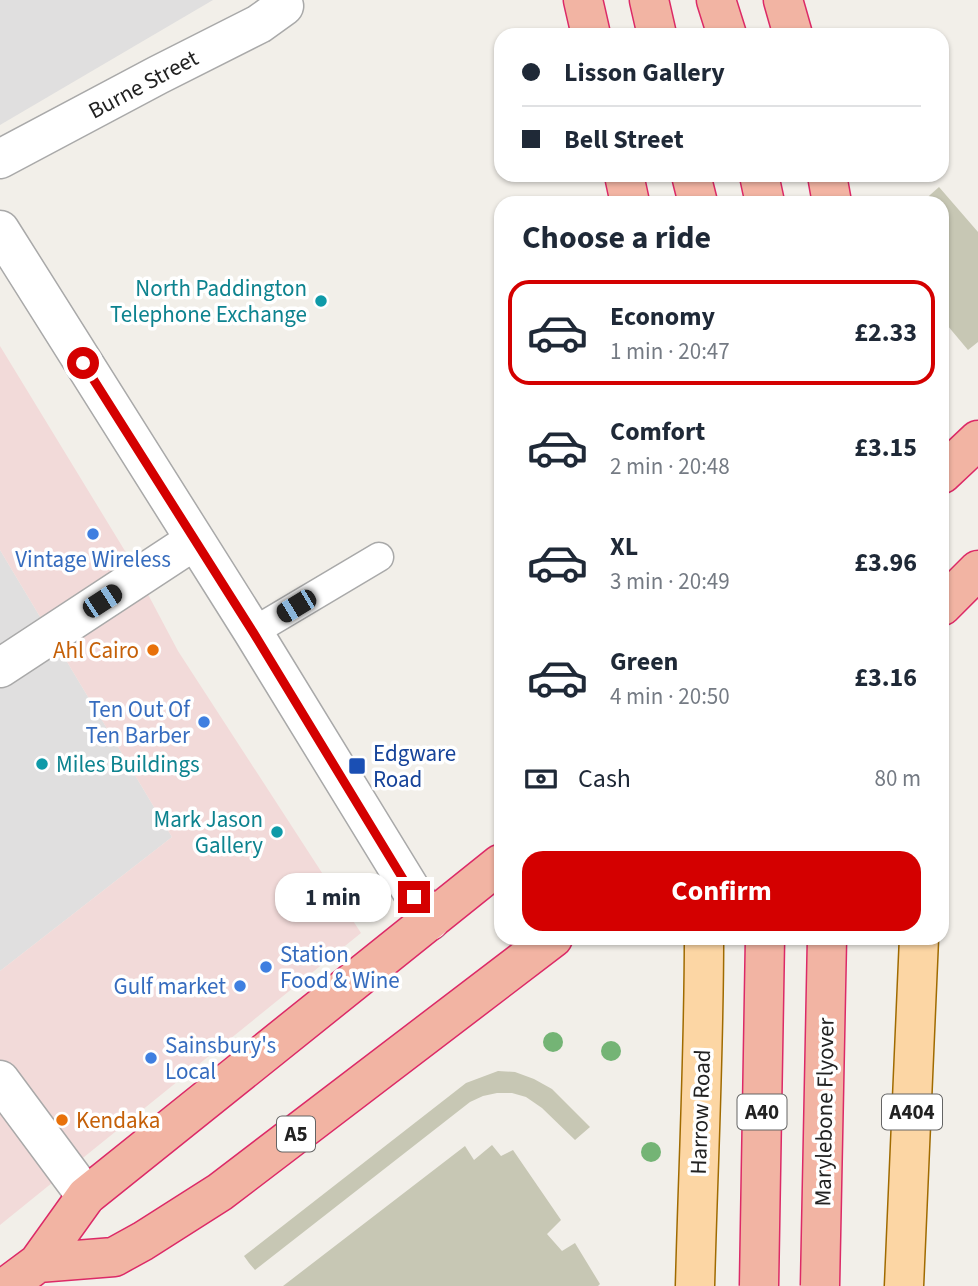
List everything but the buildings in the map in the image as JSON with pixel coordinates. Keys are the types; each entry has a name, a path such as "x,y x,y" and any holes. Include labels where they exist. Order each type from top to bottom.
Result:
{"highway":[{"path":"583,0 589,28"},
{"path":"649,0 655,28"},
{"path":"716,0 725,28"},
{"path":"783,0 791,28"},
{"path":"949,467 978,440"},
{"path":"949,599 978,570"},
{"name":"A5","path":"29,1276 86,1196 422,909 494,867"},
{"name":"A5","path":"29,1276 114,1257 220,1192 544,945"},
{"name":"A40","path":"759,1286 765,945"},
{"name":"Marylebone Flyover","path":"820,1286 827,945"}],"main road":[{"name":"Harrow Road","path":"695,1286 704,945"},
{"name":"A404","path":"904,1286 919,945"}],"street":[{"name":"Burne Street","path":"0,159 259,24 284,6"},
{"path":"0,230 253,632 422,909"},
{"path":"0,668 195,540"},
{"path":"0,1080 86,1196"}],"lane":[{"path":"253,632 379,557"}],"shaded area":[{"path":"0,0 213,0 0,125"},
{"path":"939,187 947,196 929,196"},
{"path":"949,199 978,232 978,342 968,350 949,327"},
{"path":"0,346 125,551 178,651 361,933 0,1225 0,971 172,837 0,550"},
{"path":"0,550 172,837 0,971"},
{"path":"498,1071 515,1072 552,1089 590,1127 575,1140 542,1108 526,1097 512,1093 483,1096 470,1102 255,1270 249,1263 244,1256 466,1083"},
{"path":"492,1145 501,1156 513,1150 561,1220 547,1234 562,1251 575,1243 600,1284 598,1286 283,1286 465,1146 474,1160"}],"place":[{"name":"North Paddington Telephone Exchange","path":"321,301"},
{"name":"Vintage Wireless","path":"93,534"},
{"name":"Ahl Cairo","path":"153,650"},
{"name":"Ten Out Of Ten Barber","path":"204,722"},
{"name":"Miles Buildings","path":"42,764"},
{"name":"Edgware Road","path":"357,766"},
{"name":"Mark Jason Gallery","path":"277,832"},
{"name":"Station Food & Wine","path":"266,967"},
{"name":"Gulf market","path":"240,986"},
{"name":"Sainsbury's Local","path":"151,1058"},
{"name":"Kendaka","path":"62,1120"}],"route":[{"path":"83,363 253,632 414,897"}]}
